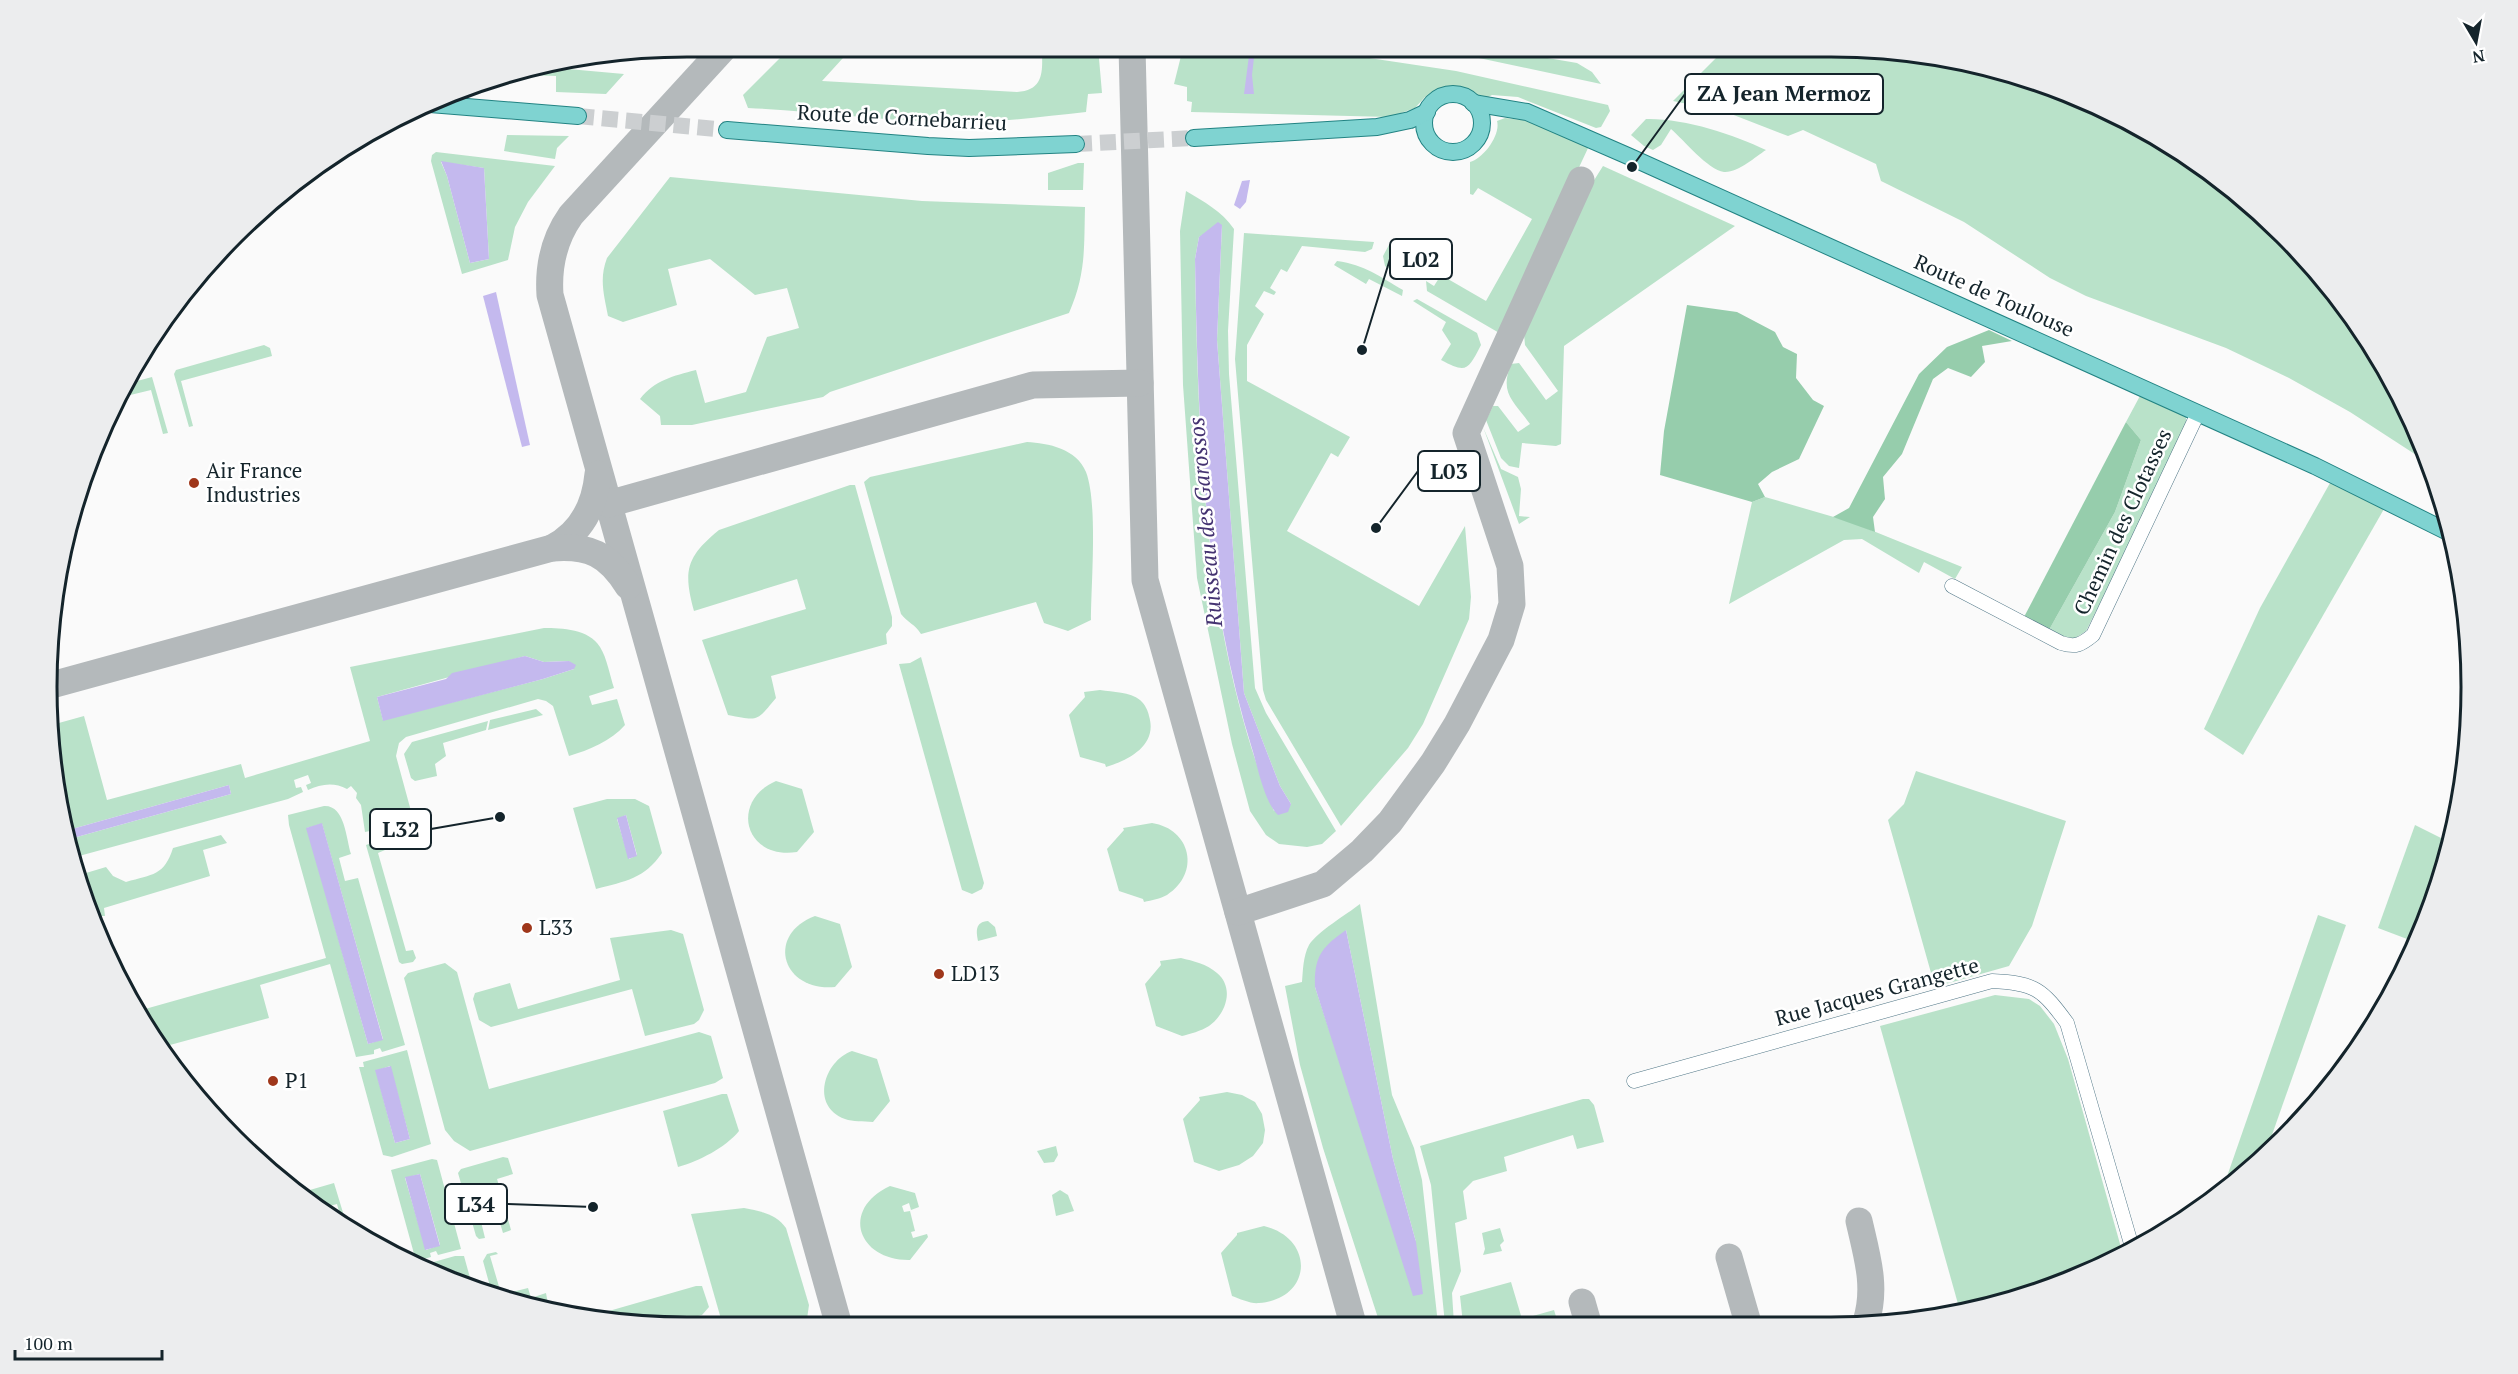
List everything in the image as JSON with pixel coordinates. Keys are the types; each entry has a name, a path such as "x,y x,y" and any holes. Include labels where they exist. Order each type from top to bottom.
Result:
{"main road":[{"path":"1194,138 1377,127 1410,120 1426,112 1436,100 1451,95 1467,98 1473,103 1480,114 1482,128"},
{"name":"Route de Toulouse","path":"1473,103 1513,109 1536,116 1618,152 2315,466 2441,529"},
{"path":"445,105 578,116"},
{"path":"1426,112 1425,127 1431,141 1443,150 1459,152 1474,143 1482,128 1493,116 1513,109"},
{"path":"1377,127 1427,135"},
{"name":"Route de Cornebarrieu","path":"727,130 958,148 1076,144"}],"street":[{"name":"Chemin des Clotasses","path":"1952,586 2061,643 2071,646 2081,645 2093,635 2198,413"},
{"name":"Rue Jacques Grangette","path":"1634,1081 1992,981 2019,982 2048,997 2067,1023 2131,1241"}],"green space":[{"path":"781,57 844,57 822,81 1017,92 1038,83 1042,70 1042,57 1099,57 1102,93 1088,94 1086,112 977,122 916,121 748,108 743,95"},
{"path":"1181,57 1363,57 1456,71 1608,105 1610,111 1601,127 1596,128 1518,97 1492,95 1481,101 1466,92 1452,88 1425,97 1415,108 1390,117 1191,112 1192,102 1187,101 1187,87 1174,84"},
{"path":"1474,57 1542,57 1577,63 1592,72 1601,84"},
{"path":"1717,57 1872,58 1913,62 1994,78 2034,90 2110,122 2146,141 2215,187 2246,213 2305,272 2331,303 2377,372 2417,455 2350,412 2289,378 2226,348 2086,296 2050,278 1964,222 1881,181 1876,164 1803,130 1788,136 1726,112 1673,101"},
{"path":"566,69 624,74 606,94 556,92 556,76 536,75"},
{"path":"1505,118 1530,121 1589,146 1501,334 1427,291 1426,281 1434,286 1441,275 1486,301 1532,219 1478,188 1473,195 1470,194 1470,162 1490,146 1498,127 1497,121"},
{"path":"1646,119 1676,121 1708,128 1766,150 1741,167 1724,172 1711,166 1671,129 1661,145 1653,150 1644,146 1631,135"},
{"path":"507,135 569,136 557,148 555,159 504,151"},
{"path":"436,152 555,166 528,202 515,227 508,260 462,274 431,161 432,155","holes":["441,162 484,168 489,259 470,263 447,176"]},
{"path":"1084,163 1083,190 1048,190 1048,173"},
{"path":"1603,166 1735,226 1564,346 1561,444 1556,446 1522,443 1519,468 1509,466 1501,458 1486,420 1493,406 1498,406 1518,432 1530,424 1510,397 1507,383 1511,364 1519,363 1546,400 1558,391 1525,345 1524,334 1586,193"},
{"path":"670,177 922,201 1085,207 1083,261 1079,286 1069,313 830,392 823,397 692,425 661,425 660,416 640,399 652,387 672,377 696,370 705,403 746,392 767,337 799,328 787,288 755,295 710,259 668,269 677,305 623,322 608,316 603,280 607,258"},
{"path":"1186,191 1218,212 1234,229 1228,331 1229,374 1255,688 1266,713 1336,831 1322,844 1307,847 1279,844 1266,835 1250,811 1232,744 1197,578 1183,385 1180,231","holes":["1222,225 1217,340 1244,693 1280,786 1291,804 1274,811 1251,745 1233,678 1219,609 1209,539 1199,399 1195,259 1199,237"]},
{"path":"1244,233 1374,242 1372,249 1365,252 1302,246 1287,272 1281,269 1270,288 1276,292 1274,295 1264,291 1255,306 1264,314 1247,345 1247,381 1350,437 1338,457 1331,453 1287,531 1419,606 1465,526 1471,597 1469,619 1423,724 1408,748 1341,826 1266,700 1263,690 1235,359"},
{"path":"1390,243 1418,260 1409,274 1401,277 1385,266 1383,256"},
{"path":"1337,261 1356,265 1379,276 1403,290 1402,296 1369,279 1366,284 1334,265"},
{"path":"1417,299 1477,333 1481,345 1473,360 1466,367 1456,367 1441,360 1451,344 1442,330 1446,322 1413,301"},
{"path":"1687,305 1737,312 1775,332 1783,347 1797,354 1796,378 1813,400 1824,406 1799,459 1772,472 1758,484 1765,497 1752,502 1660,475 1664,431"},
{"path":"1989,330 2012,341 1982,346 1985,362 1971,377 1948,368 1933,379 1902,454 1883,477 1885,499 1873,517 1875,532 1833,517 1849,508 1919,374 1947,347"},
{"path":"264,345 270,348 272,356 181,381 193,426 189,427 174,374 176,370"},
{"path":"152,377 168,433 163,434 151,390 129,395 136,381"},
{"path":"2141,394 2186,415 2186,433 2086,631 2074,639 2057,636 2049,630 2115,512 2141,440 2126,422"},
{"path":"2126,422 2141,440 2115,512 2049,630 2024,617"},
{"path":"1483,427 1501,469 1518,477 1521,489 1519,516 1530,517 1519,524"},
{"path":"1027,442 1053,446 1069,453 1082,464 1086,472 1090,486 1093,523 1091,620 1068,631 1044,623 1036,602 921,634 901,614 864,482 870,477"},
{"path":"2330,483 2384,509 2243,755 2204,729 2260,608"},
{"path":"855,485 892,617 892,626 886,634 887,644 771,676 776,698 760,716 752,719 728,715 702,640 806,609 797,579 694,611 688,575 694,557 719,530"},
{"path":"1765,497 1851,522 1962,567 1955,579 1924,562 1919,573 1862,539 1844,540 1729,604 1752,502"},
{"path":"544,628 575,631 595,641 602,651 614,688 589,696 592,705 617,699 625,725 613,736 599,744 569,756 553,706 538,699 406,737 399,743 396,756 411,811 404,824 365,832 361,805 356,798 357,793 351,786 347,789 337,785 328,785 308,790 306,785 311,783 308,775 294,780 296,788 301,787 303,792 288,799 80,856 75,837 231,794 229,785 73,829 62,769 58,723 84,716 107,800 241,764 245,778 370,741 350,667","holes":["525,656 544,662 569,661 574,669 383,720 377,697"]},
{"path":"921,657 984,883 982,889 972,894 962,890 899,664 910,663"},
{"path":"1100,690 1136,697 1147,710 1151,726 1149,735 1140,750 1106,767 1105,764 1080,757 1069,715 1085,697 1084,692"},
{"path":"536,709 543,715 488,730 490,720"},
{"path":"488,721 486,730 443,743 446,756 435,764 437,776 415,781 411,778 404,754 412,742"},
{"path":"1916,771 2066,821 2032,926 2009,966 1935,987 1888,820 1904,804"},
{"path":"776,781 802,789 814,832 797,852 779,852 765,847 755,839 749,827 748,815 752,802 761,790"},
{"path":"607,799 635,799 649,806 662,853 655,862 634,878 596,889 573,808","holes":["626,815 637,855 629,859 617,819"]},
{"path":"324,806 336,811 344,824 351,854 339,858 345,881 358,878 405,1045 382,1052 380,1048 374,1050 374,1054 356,1057 330,964 260,985 269,1018 169,1045 145,1009 326,958 288,815","holes":["322,824 383,1039 368,1044 307,828"]},
{"path":"1152,823 1176,834 1187,853 1187,864 1178,886 1167,895 1144,902 1143,899 1119,891 1107,849 1124,830 1123,828"},
{"path":"2415,825 2443,839 2428,890 2408,939 2378,928"},
{"path":"221,835 227,843 203,850 210,876 104,908 105,916 100,916 85,873 106,867 113,876 126,882 161,869 170,857 173,848"},
{"path":"380,840 385,850 378,853 406,951 413,950 416,958 413,962 402,964 399,962 366,845"},
{"path":"1360,904 1392,1095 1414,1148 1422,1180 1437,1317 1378,1317 1323,1148 1300,1065 1285,986 1302,982 1307,949 1325,929","holes":["1346,930 1393,1159 1416,1242 1348,1087 1315,987"]},
{"path":"2318,915 2346,925 2271,1136 2227,1177"},
{"path":"815,916 840,924 852,967 835,987 817,986 802,981 792,972 786,960 785,948 790,936 799,925"},
{"path":"988,921 995,927 997,936 978,941 979,925"},
{"path":"671,930 683,934 704,1010 694,1024 645,1036 632,989 491,1027 479,1020 473,999 475,993 510,983 518,1009 620,980 610,938"},
{"path":"1181,958 1200,963 1217,973 1223,979 1227,993 1224,1008 1215,1021 1203,1029 1182,1036 1156,1026 1145,984 1161,965 1160,961"},
{"path":"445,963 457,972 489,1089 699,1032 711,1036 723,1078 715,1083 470,1151 454,1141 445,1130 404,978 408,973"},
{"path":"1995,995 2029,999 2040,1006 2054,1024 2068,1059 2121,1246 2034,1284 1958,1304 1880,1026"},
{"path":"407,1050 431,1144 392,1157 383,1155 359,1067 364,1067 363,1062","holes":["390,1066 410,1139 395,1143 376,1071"]},
{"path":"852,1051 877,1059 890,1101 873,1122 845,1119 834,1113 827,1104 824,1094 828,1073 842,1056"},
{"path":"1227,1092 1242,1095 1255,1102 1262,1114 1265,1130 1263,1143 1253,1156 1239,1165 1219,1171 1194,1162 1183,1119 1200,1100 1199,1097"},
{"path":"727,1094 739,1131 727,1143 711,1153 678,1167 663,1111"},
{"path":"1583,1099 1589,1099 1594,1105 1604,1142 1577,1149 1573,1135 1504,1157 1507,1171 1473,1181 1463,1191 1467,1219 1455,1223 1461,1271 1452,1293 1454,1317 1444,1317 1431,1185 1420,1146"},
{"path":"1056,1146 1058,1155 1054,1162 1044,1163 1037,1151"},
{"path":"503,1157 508,1158 513,1174 497,1179 501,1192 491,1193 488,1185 473,1189 485,1238 479,1239 476,1236 458,1173 461,1169"},
{"path":"432,1159 437,1160 461,1249 438,1255 436,1251 430,1253 431,1257 424,1259 414,1255 391,1170","holes":["420,1174 440,1245 426,1250 405,1178"]},
{"path":"334,1183 344,1215 339,1212 337,1204 330,1206 308,1191"},
{"path":"890,1186 915,1193 919,1207 911,1210 909,1203 902,1206 904,1212 910,1211 915,1231 911,1232 913,1238 927,1234 928,1237 910,1260 892,1258 878,1252 868,1243 862,1232 860,1220 864,1208 874,1196"},
{"path":"1060,1190 1068,1195 1074,1211 1056,1216 1052,1195"},
{"path":"502,1198 511,1230 503,1233 494,1203"},
{"path":"744,1208 773,1216 782,1223 786,1228 809,1305 807,1317 720,1317 691,1214"},
{"path":"1264,1226 1281,1233 1293,1243 1299,1255 1301,1268 1298,1280 1289,1291 1277,1299 1253,1303 1232,1296 1221,1253 1237,1233"},
{"path":"1500,1228 1504,1241 1500,1245 1502,1251 1483,1255 1485,1249 1482,1233"},
{"path":"496,1252 498,1254 490,1256 500,1289 490,1286 483,1261 487,1254"},
{"path":"464,1256 470,1279 446,1269 432,1263"},
{"path":"1511,1282 1521,1317 1462,1317 1460,1296"},
{"path":"696,1286 702,1286 709,1307 702,1315 695,1317 605,1312"},
{"path":"528,1288 531,1298 524,1296 511,1292"},
{"path":"546,1293 547,1301 532,1298"},
{"path":"1554,1310 1556,1317 1529,1317"}],"shaded area":[{"path":"1249,57 1254,57 1252,75 1254,94 1244,94"},
{"path":"441,161 484,168 489,259 470,263"},
{"path":"1250,180 1246,202 1240,209 1234,205 1242,181"},
{"path":"1218,222 1222,225 1217,340 1244,693 1280,786 1291,804 1288,812 1278,815 1273,810 1262,785 1236,692 1213,570 1206,508 1198,383 1195,259 1199,237"},
{"path":"496,292 530,445 522,447 483,296"},
{"path":"525,656 544,662 569,661 576,665 574,669 543,679 383,721 377,697 446,679 452,673"},
{"path":"229,785 231,794 75,837 73,829"},
{"path":"626,815 637,856 628,859 617,818"},
{"path":"322,823 383,1040 368,1044 306,828"},
{"path":"1346,930 1393,1159 1416,1242 1423,1294 1413,1296 1315,987 1316,967 1321,953"},
{"path":"391,1066 410,1139 395,1143 375,1070"},
{"path":"420,1174 440,1246 425,1250 405,1177"}],"taxiway":[{"path":"716,57 571,215 560,234 553,253 550,295 836,1317"},
{"path":"1132,57 1145,580 1351,1317"},
{"path":"1238,912 1323,884 1362,851 1390,822 1433,763 1457,724 1501,640 1512,604 1510,566 1466,433 1581,180"},
{"path":"608,504 1033,385 1140,383"},
{"path":"552,548 571,535 585,517 594,497 598,474"},
{"path":"57,684 552,548 577,548 596,554 613,566 628,586"},
{"path":"1859,1221 1871,1284 1867,1316"},
{"path":"1729,1257 1746,1317"},
{"path":"1582,1302 1586,1317"}],"tunnel":[{"path":"578,116 727,130"},
{"path":"1076,144 1194,138"}],"place":[{"name":"ZA Jean Mermoz","path":"1632,167"},
{"name":"L02","path":"1362,350"},
{"name":"Air France Industries","path":"194,483"},
{"name":"L03","path":"1376,528"},
{"name":"L32","path":"500,817"},
{"name":"L33","path":"527,928"},
{"name":"LD13","path":"939,974"},
{"name":"P1","path":"273,1081"},
{"name":"L34","path":"593,1207"}],"water label":[{"name":"Ruisseau des Garossos","path":"1205,522"}]}
